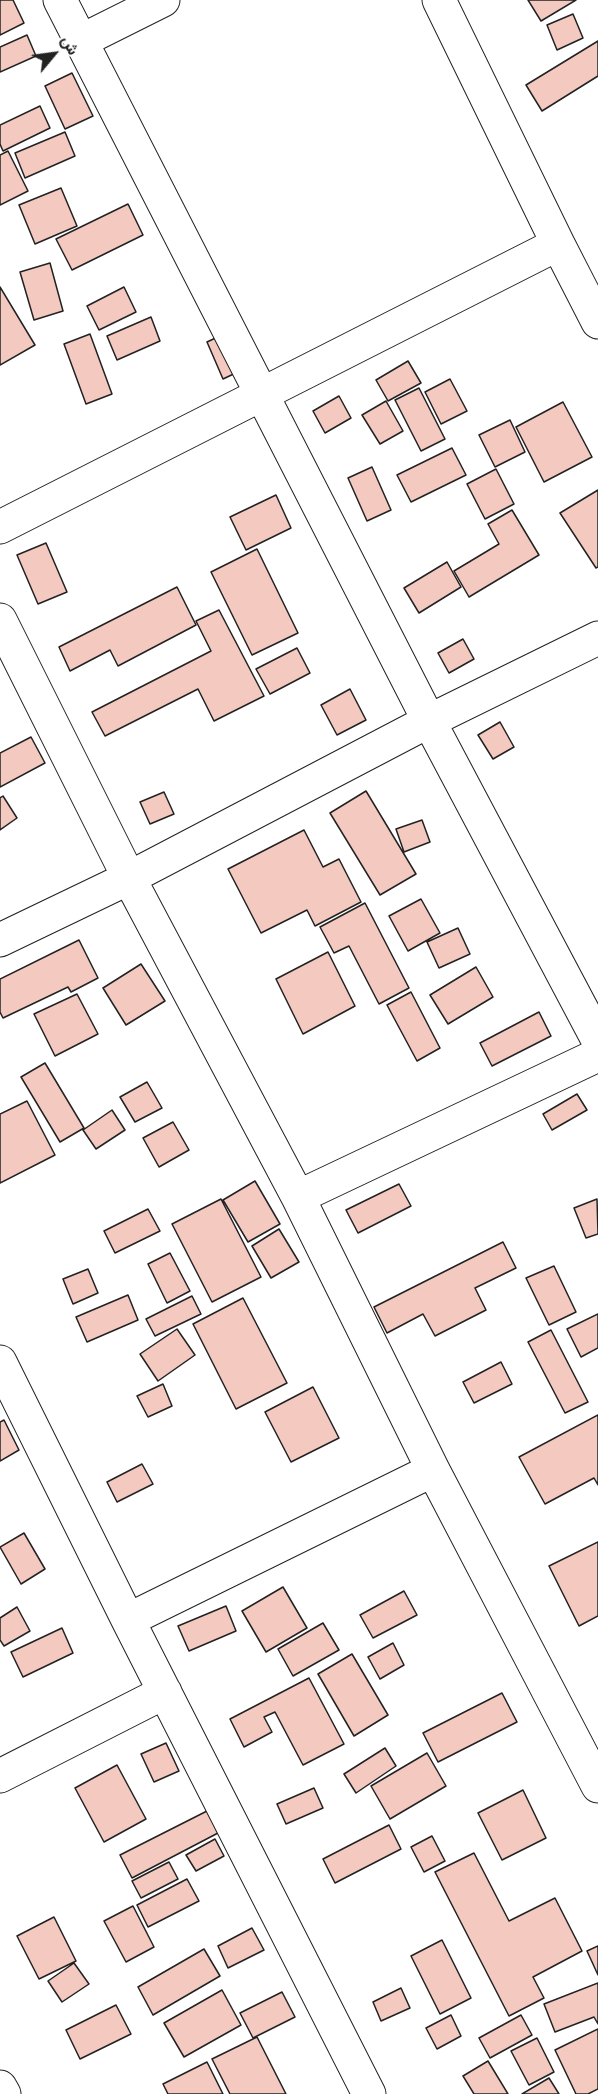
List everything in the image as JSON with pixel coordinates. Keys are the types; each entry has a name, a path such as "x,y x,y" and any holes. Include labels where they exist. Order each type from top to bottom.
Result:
{"street":[{"path":"60,0 429,721 598,1040"},
{"path":"81,41 163,0"},
{"path":"439,0 598,322"},
{"path":"0,527 558,244"},
{"path":"0,620 129,878 298,1197 433,1470 598,1786"},
{"path":"0,940 129,878 429,721 598,638"},
{"path":"298,1197 598,1055"},
{"path":"0,1362 128,1620 369,2094"},
{"path":"128,1620 433,1470"},
{"path":"0,1776 165,1692"},
{"path":"0,2087 4,2094"}],"building":[{"path":"0,0 13,0 24,23 0,35"},
{"path":"528,0 576,0 541,21"},
{"path":"573,14 583,38 557,50 547,25"},
{"path":"27,35 36,56 0,72 0,47"},
{"path":"598,41 598,76 542,111 526,85"},
{"path":"72,73 93,116 65,129 45,86"},
{"path":"40,106 50,128 3,151 0,144 0,125"},
{"path":"65,132 75,156 25,178 15,153"},
{"path":"8,151 28,191 0,205 0,155"},
{"path":"61,188 77,226 35,244 19,205"},
{"path":"128,204 143,235 72,270 56,239"},
{"path":"50,263 63,311 34,320 20,272"},
{"path":"0,287 35,345 0,365"},
{"path":"124,287 136,312 99,330 87,306"},
{"path":"151,317 160,341 117,360 107,336"},
{"path":"90,334 112,394 86,404 64,344"},
{"path":"224,334 240,371 223,379 207,342"},
{"path":"408,361 421,383 388,401 376,380"},
{"path":"450,379 467,411 441,424 425,392"},
{"path":"419,388 445,439 421,451 395,400"},
{"path":"339,396 351,418 325,433 313,411"},
{"path":"386,401 403,431 380,444 362,415"},
{"path":"563,402 592,457 544,482 516,427"},
{"path":"510,420 525,452 495,467 479,435"},
{"path":"452,448 466,475 411,502 397,475"},
{"path":"372,467 391,510 367,521 348,478"},
{"path":"496,469 514,504 485,519 467,484"},
{"path":"598,490 598,567 596,568 560,513"},
{"path":"276,495 291,528 246,550 230,517"},
{"path":"512,510 539,555 469,597 454,571 499,544 488,524"},
{"path":"46,543 67,592 38,604 17,555"},
{"path":"257,549 298,633 252,655 211,572"},
{"path":"447,562 461,587 419,613 404,588"},
{"path":"177,587 196,625 118,666 110,650 70,671 59,647"},
{"path":"219,610 264,696 214,721 198,689 105,736 92,712 211,651 196,621"},
{"path":"463,639 474,659 449,673 438,653"},
{"path":"297,648 310,673 270,694 256,669"},
{"path":"350,689 366,720 337,735 321,705"},
{"path":"500,722 514,747 493,759 478,735"},
{"path":"31,737 45,763 0,787 0,753"},
{"path":"366,791 416,874 380,895 330,813"},
{"path":"164,792 174,814 150,824 140,802"},
{"path":"3,796 17,818 0,830 0,798"},
{"path":"422,820 430,842 404,852 396,829"},
{"path":"304,830 323,867 339,859 361,902 315,926 307,910 261,933 228,869"},
{"path":"421,899 440,933 408,951 389,916"},
{"path":"365,903 409,988 379,1004 349,946 334,953 320,927"},
{"path":"458,928 470,954 439,968 427,942"},
{"path":"79,940 98,978 71,992 68,987 3,1018 0,1012 0,979"},
{"path":"328,952 355,1006 303,1034 276,979"},
{"path":"141,964 165,1001 126,1025 103,988"},
{"path":"476,967 493,997 448,1024 430,995"},
{"path":"411,992 440,1048 417,1061 387,1005"},
{"path":"77,994 98,1034 55,1056 34,1014"},
{"path":"539,1012 551,1036 492,1066 480,1043"},
{"path":"45,1063 84,1128 60,1142 21,1077"},
{"path":"147,1082 162,1108 135,1122 120,1097"},
{"path":"577,1094 587,1110 552,1130 543,1114"},
{"path":"27,1101 55,1155 0,1183 0,1114"},
{"path":"112,1110 125,1130 96,1149 83,1130"},
{"path":"173,1122 189,1150 159,1167 143,1138"},
{"path":"255,1181 280,1224 248,1242 223,1200"},
{"path":"399,1184 411,1206 358,1233 346,1210"},
{"path":"221,1199 261,1277 212,1302 172,1224"},
{"path":"597,1199 598,1234 586,1238 574,1208"},
{"path":"148,1209 160,1231 115,1253 104,1231"},
{"path":"279,1229 299,1262 271,1278 252,1246"},
{"path":"503,1242 516,1268 475,1288 486,1310 435,1336 423,1314 387,1333 374,1307"},
{"path":"170,1253 190,1291 167,1303 148,1264"},
{"path":"554,1266 576,1312 549,1325 526,1278"},
{"path":"88,1269 98,1293 73,1304 63,1279"},
{"path":"128,1295 138,1320 87,1342 76,1317"},
{"path":"192,1296 201,1314 155,1336 146,1319"},
{"path":"243,1298 287,1383 236,1409 193,1324"},
{"path":"598,1314 598,1348 581,1357 567,1329"},
{"path":"177,1329 195,1355 158,1381 140,1354"},
{"path":"551,1330 588,1402 565,1413 528,1342"},
{"path":"501,1362 512,1384 474,1403 463,1382"},
{"path":"163,1384 172,1406 148,1417 137,1396"},
{"path":"313,1387 339,1438 291,1462 265,1412"},
{"path":"598,1415 598,1485 594,1478 545,1504 519,1457"},
{"path":"4,1420 19,1450 0,1461 0,1422"},
{"path":"142,1464 153,1484 117,1502 107,1482"},
{"path":"24,1533 45,1569 21,1584 0,1547"},
{"path":"598,1542 598,1616 579,1626 549,1566"},
{"path":"283,1587 307,1628 266,1652 242,1611"},
{"path":"404,1591 417,1615 373,1638 360,1615"},
{"path":"226,1606 236,1631 189,1651 178,1626"},
{"path":"17,1607 30,1631 4,1646 0,1640 0,1618"},
{"path":"323,1623 339,1650 293,1676 278,1649"},
{"path":"62,1628 73,1653 23,1677 11,1652"},
{"path":"393,1643 404,1665 380,1679 368,1657"},
{"path":"352,1654 388,1715 354,1736 318,1674"},
{"path":"309,1678 344,1744 303,1765 275,1712 264,1717 272,1732 244,1747 230,1719"},
{"path":"502,1693 517,1722 438,1762 423,1733"},
{"path":"166,1743 179,1771 154,1782 141,1754"},
{"path":"385,1748 396,1766 356,1793 344,1774"},
{"path":"427,1753 446,1786 390,1819 371,1786"},
{"path":"117,1765 146,1819 104,1842 75,1788"},
{"path":"314,1788 323,1808 286,1824 277,1804"},
{"path":"523,1790 546,1838 502,1860 478,1813"},
{"path":"207,1811 218,1833 132,1878 120,1855"},
{"path":"389,1825 401,1849 335,1883 323,1859"},
{"path":"432,1836 445,1861 424,1872 411,1847"},
{"path":"215,1839 224,1856 196,1871 186,1855"},
{"path":"474,1853 509,1921 555,1898 582,1951 533,1977 544,1998 509,2016 435,1872"},
{"path":"169,1862 178,1879 141,1898 132,1881"},
{"path":"187,1879 199,1901 148,1927 137,1905"},
{"path":"133,1906 154,1947 126,1962 104,1921"},
{"path":"54,1917 76,1961 39,1979 17,1936"},
{"path":"252,1928 264,1950 228,1968 218,1946"},
{"path":"442,1940 471,1998 440,2014 411,1956"},
{"path":"598,1946 598,1975 587,1951"},
{"path":"204,1949 220,1976 153,2015 138,1987"},
{"path":"74,1963 89,1984 62,2002 48,1981"},
{"path":"598,1983 598,2024 594,2017 555,2032 544,2004"},
{"path":"401,1988 410,2008 381,2021 373,2002"},
{"path":"222,1990 241,2025 184,2057 164,2023"},
{"path":"282,1992 295,2017 253,2038 240,2013"},
{"path":"116,2005 131,2034 80,2059 66,2030"},
{"path":"451,2015 461,2036 437,2049 426,2028"},
{"path":"521,2015 532,2035 490,2058 479,2038"},
{"path":"598,2029 598,2089 588,2094 576,2094 555,2050"},
{"path":"257,2037 286,2094 230,2094 212,2059"},
{"path":"537,2038 554,2072 529,2085 511,2051"},
{"path":"488,2061 508,2094 474,2094 463,2076"},
{"path":"207,2062 223,2094 168,2094 163,2084"},
{"path":"549,2078 559,2094 522,2094"}]}
